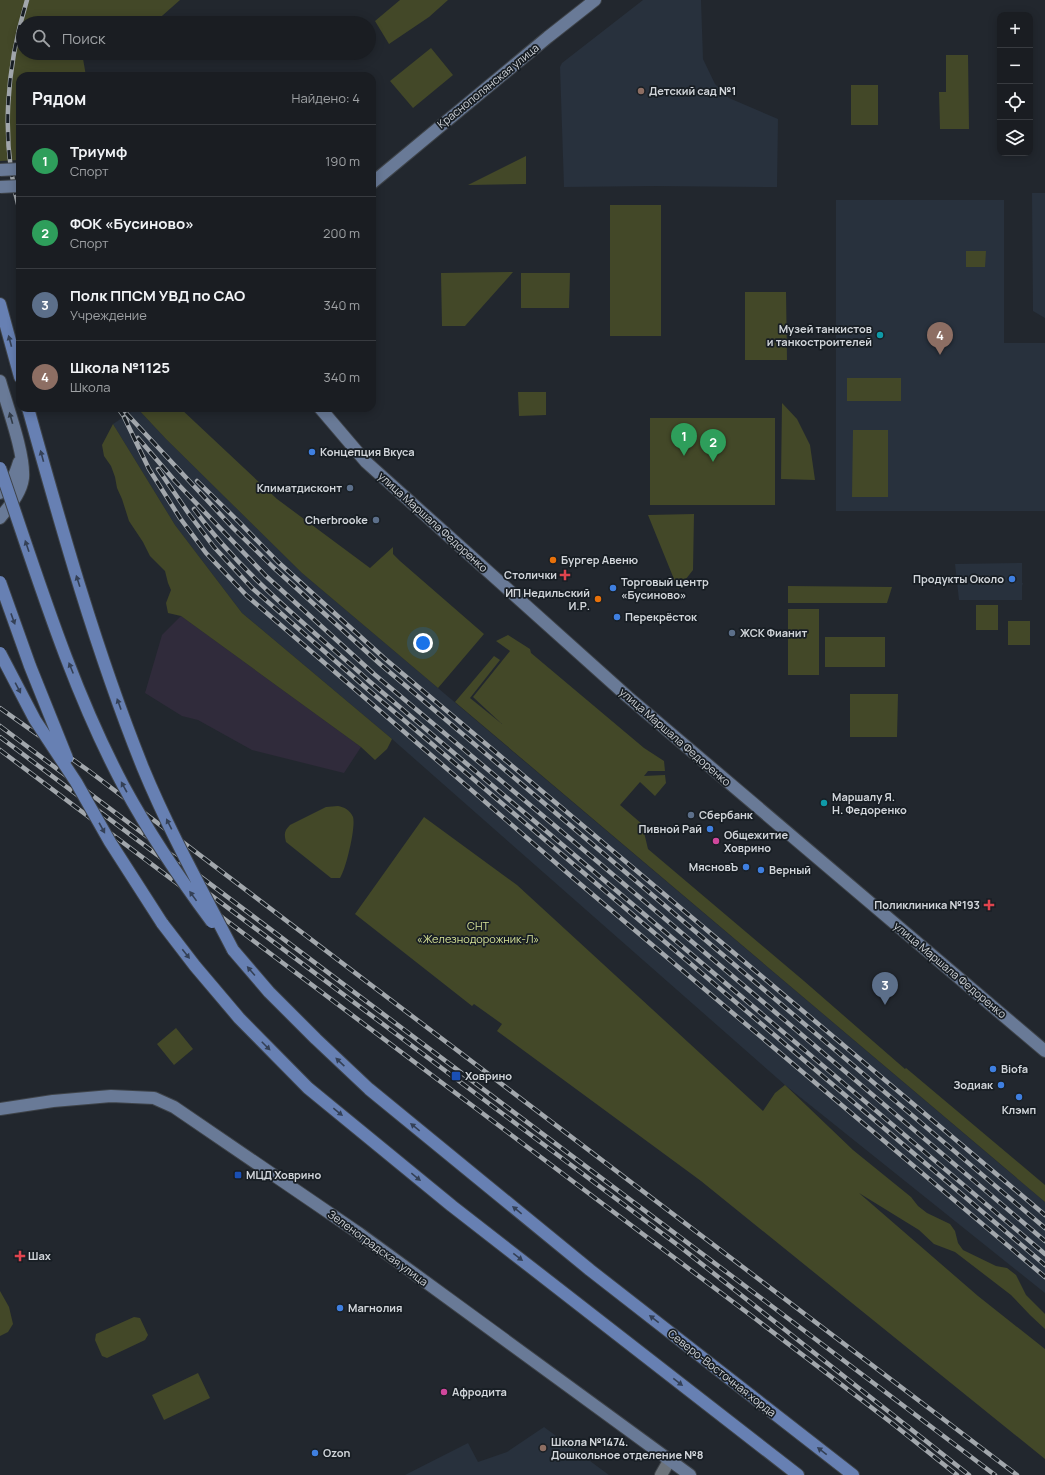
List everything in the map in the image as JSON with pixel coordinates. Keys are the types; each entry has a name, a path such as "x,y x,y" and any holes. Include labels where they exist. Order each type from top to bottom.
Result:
{"main road":[{"path":"0,304 16,362"},
{"path":"29,412 65,542 103,660 143,769 233,950"},
{"path":"0,468 60,641 96,730 123,786 166,857 233,950"},
{"path":"0,582 30,666 76,782"},
{"path":"0,653 35,720 76,782 110,842 162,923 195,966 239,1018 308,1088 458,1211 798,1475"},
{"name":"Северо-Восточная хорда","path":"233,950 269,992 369,1089 590,1270 853,1475"}],"street":[{"name":"Краснополянская улица","path":"376,179 595,0"},
{"path":"0,170 16,169"},
{"path":"0,187 16,186"},
{"path":"0,381 21,455 23,478 14,499 0,518"},
{"name":"улица Маршала Федоренко","path":"323,412 366,462 628,697 1045,1051"},
{"path":"0,493 8,487 15,475 21,455"},
{"name":"Зеленоградская улица","path":"0,1109 88,1097 154,1098 174,1107 360,1234 690,1475"},
{"name":"Зеленоградская улица","path":"0,1100 37,1103"},
{"path":"661,1475 669,1460"}],"shaded area":[{"name":"Детский сад №1","path":"643,0 701,0 703,59 715,84 729,98 778,119 777,187 564,187 560,67 562,63"},
{"path":"1032,193 1045,193 1045,318 1033,311"},
{"path":"836,200 1004,200 1004,343 1045,343 1045,511 836,511"},
{"path":"131,412 141,412 166,439 302,573 1045,1202 1045,1293 785,1085 392,739 242,613 175,525 113,424"},
{"path":"1022,563 1022,600 959,600 955,564"},
{"path":"181,616 361,747 344,773 252,750 198,720 182,716 145,693 162,635"},
{"name":"Школа №1474. Дошкольное отделение №8","path":"544,1427 609,1475 405,1475 468,1443 478,1462 507,1452"}],"green space":[{"path":"0,0 180,0 162,16 16,16 16,60 83,60 85,72 16,72 16,160 0,161"},
{"path":"400,0 448,0 429,17 389,44 376,20"},
{"path":"431,48 453,75 413,108 390,81"},
{"path":"946,55 968,55 969,129 940,129 939,92 946,92"},
{"path":"851,85 878,85 878,125 851,125"},
{"path":"526,156 526,184 468,185"},
{"path":"610,205 661,205 661,336 610,336"},
{"path":"966,251 986,251 985,267 966,267"},
{"path":"513,272 465,326 442,326 441,273"},
{"path":"521,273 570,273 569,308 521,308"},
{"path":"745,292 786,292 787,360 745,360"},
{"path":"847,378 901,378 901,401 847,401"},
{"path":"518,392 546,392 546,415 519,416"},
{"path":"782,403 797,419 810,445 815,480 781,479"},
{"path":"141,412 184,412 277,499 370,568 393,547 393,554 400,561 484,634 438,688 302,573 166,439"},
{"path":"650,418 775,418 775,505 650,505"},
{"path":"113,424 175,525 242,613 392,739 387,749 375,760 361,747 181,616 168,613 166,603 171,590 165,571 150,556 143,542 129,521 111,466 104,456 102,445"},
{"path":"853,430 888,430 888,497 852,497"},
{"path":"694,514 693,570 678,589 648,515"},
{"path":"788,586 892,587 887,603 788,603"},
{"path":"976,605 998,605 998,630 976,630"},
{"path":"788,609 819,609 819,675 788,675"},
{"path":"1008,621 1030,621 1030,645 1008,645"},
{"path":"508,635 530,649 531,653 644,748 664,761 665,771 648,771 644,776 665,775 666,783 655,796 640,782 620,805 642,824 648,849 905,1069 906,1068 1045,1185 1045,1202 455,702 494,656 500,660 470,698 502,724 473,697 510,651 496,641"},
{"path":"825,637 885,637 885,667 825,667"},
{"path":"850,694 898,694 897,737 850,737"},
{"path":"338,806 347,809 350,812 354,822 350,848 345,866 340,878 331,878 286,842 285,835 290,825 326,807"},
{"name":"СНТ «Железнодорожник-Л»","path":"424,817 517,885 763,1111 775,1093 785,1085 853,1150 911,1197 918,1206 927,1213 950,1224 955,1231 958,1243 963,1250 996,1266 1007,1268 1016,1275 1026,1295 1045,1314 1045,1329 1011,1295 955,1252 934,1244 919,1230 859,1193 978,1296 1045,1349 1045,1459 701,1181 497,1031 502,1024 474,1004 472,1006 355,914"},
{"path":"176,1028 193,1049 174,1065 157,1044"},
{"path":"0,1291 9,1307 13,1324 8,1332 0,1336"},
{"path":"134,1317 140,1318 148,1335 145,1340 107,1358 102,1356 95,1340 96,1334"},
{"path":"198,1373 210,1398 164,1420 152,1395"}],"railway":[{"path":"23,16 27,0"},
{"path":"16,43 10,79 8,133 10,159 16,195"},
{"path":"121,412 127,421"},
{"path":"126,413 233,528 273,567 380,664 1045,1228"},
{"path":"124,417 149,469 180,518 206,553 247,596 579,883 1045,1277"},
{"path":"138,438 175,481 266,576 374,674 1045,1241"},
{"path":"158,469 214,547 252,588 365,687 1045,1265"},
{"path":"197,481 278,562 384,658 1045,1215"},
{"path":"194,509 233,556 277,600 369,681 1045,1254"},
{"path":"0,708 89,771 1017,1475"},
{"path":"0,726 995,1475"},
{"path":"0,737 679,1246 969,1475"},
{"path":"0,750 757,1320 957,1475"}],"place":[{"name":"Детский сад №1","path":"641,91"},
{"name":"Музей танкистов и танкостроителей","path":"880,335"},
{"name":"Школа №1125","path":"940,355"},
{"name":"Концепция Вкуса","path":"312,452"},
{"name":"Триумф","path":"684,456"},
{"name":"ФОК «Бусиново»","path":"713,462"},
{"name":"Климатдисконт","path":"350,488"},
{"name":"Cherbrooke","path":"376,520"},
{"name":"Бургер Авеню","path":"553,560"},
{"name":"Столички","path":"565,575"},
{"name":"Продукты Около","path":"1012,579"},
{"name":"Торговый центр «Бусиново»","path":"613,588"},
{"name":"ИП Недильский И.Р.","path":"598,599"},
{"name":"Перекрёсток","path":"617,617"},
{"name":"ЖСК Фианит","path":"732,633"},
{"name":"Маршалу Я. Н. Федоренко","path":"824,803"},
{"name":"Сбербанк","path":"691,815"},
{"name":"Пивной Рай","path":"710,829"},
{"name":"Общежитие Ховрино","path":"716,841"},
{"name":"МясновЪ","path":"746,867"},
{"name":"Верный","path":"761,870"},
{"name":"Поликлиника №193","path":"989,905"},
{"name":"Полк ППСМ УВД по САО","path":"885,1005"},
{"name":"Biofa","path":"993,1069"},
{"name":"Ховрино","path":"456,1076"},
{"name":"Зодиак","path":"1001,1085"},
{"name":"Клэмп","path":"1019,1097"},
{"name":"МЦД Ховрино","path":"238,1175"},
{"name":"Шах","path":"20,1256"},
{"name":"Магнолия","path":"340,1308"},
{"name":"Афродита","path":"444,1392"},
{"name":"Школа №1474. Дошкольное отделение №8","path":"543,1448"},
{"name":"Ozon","path":"315,1453"}]}
